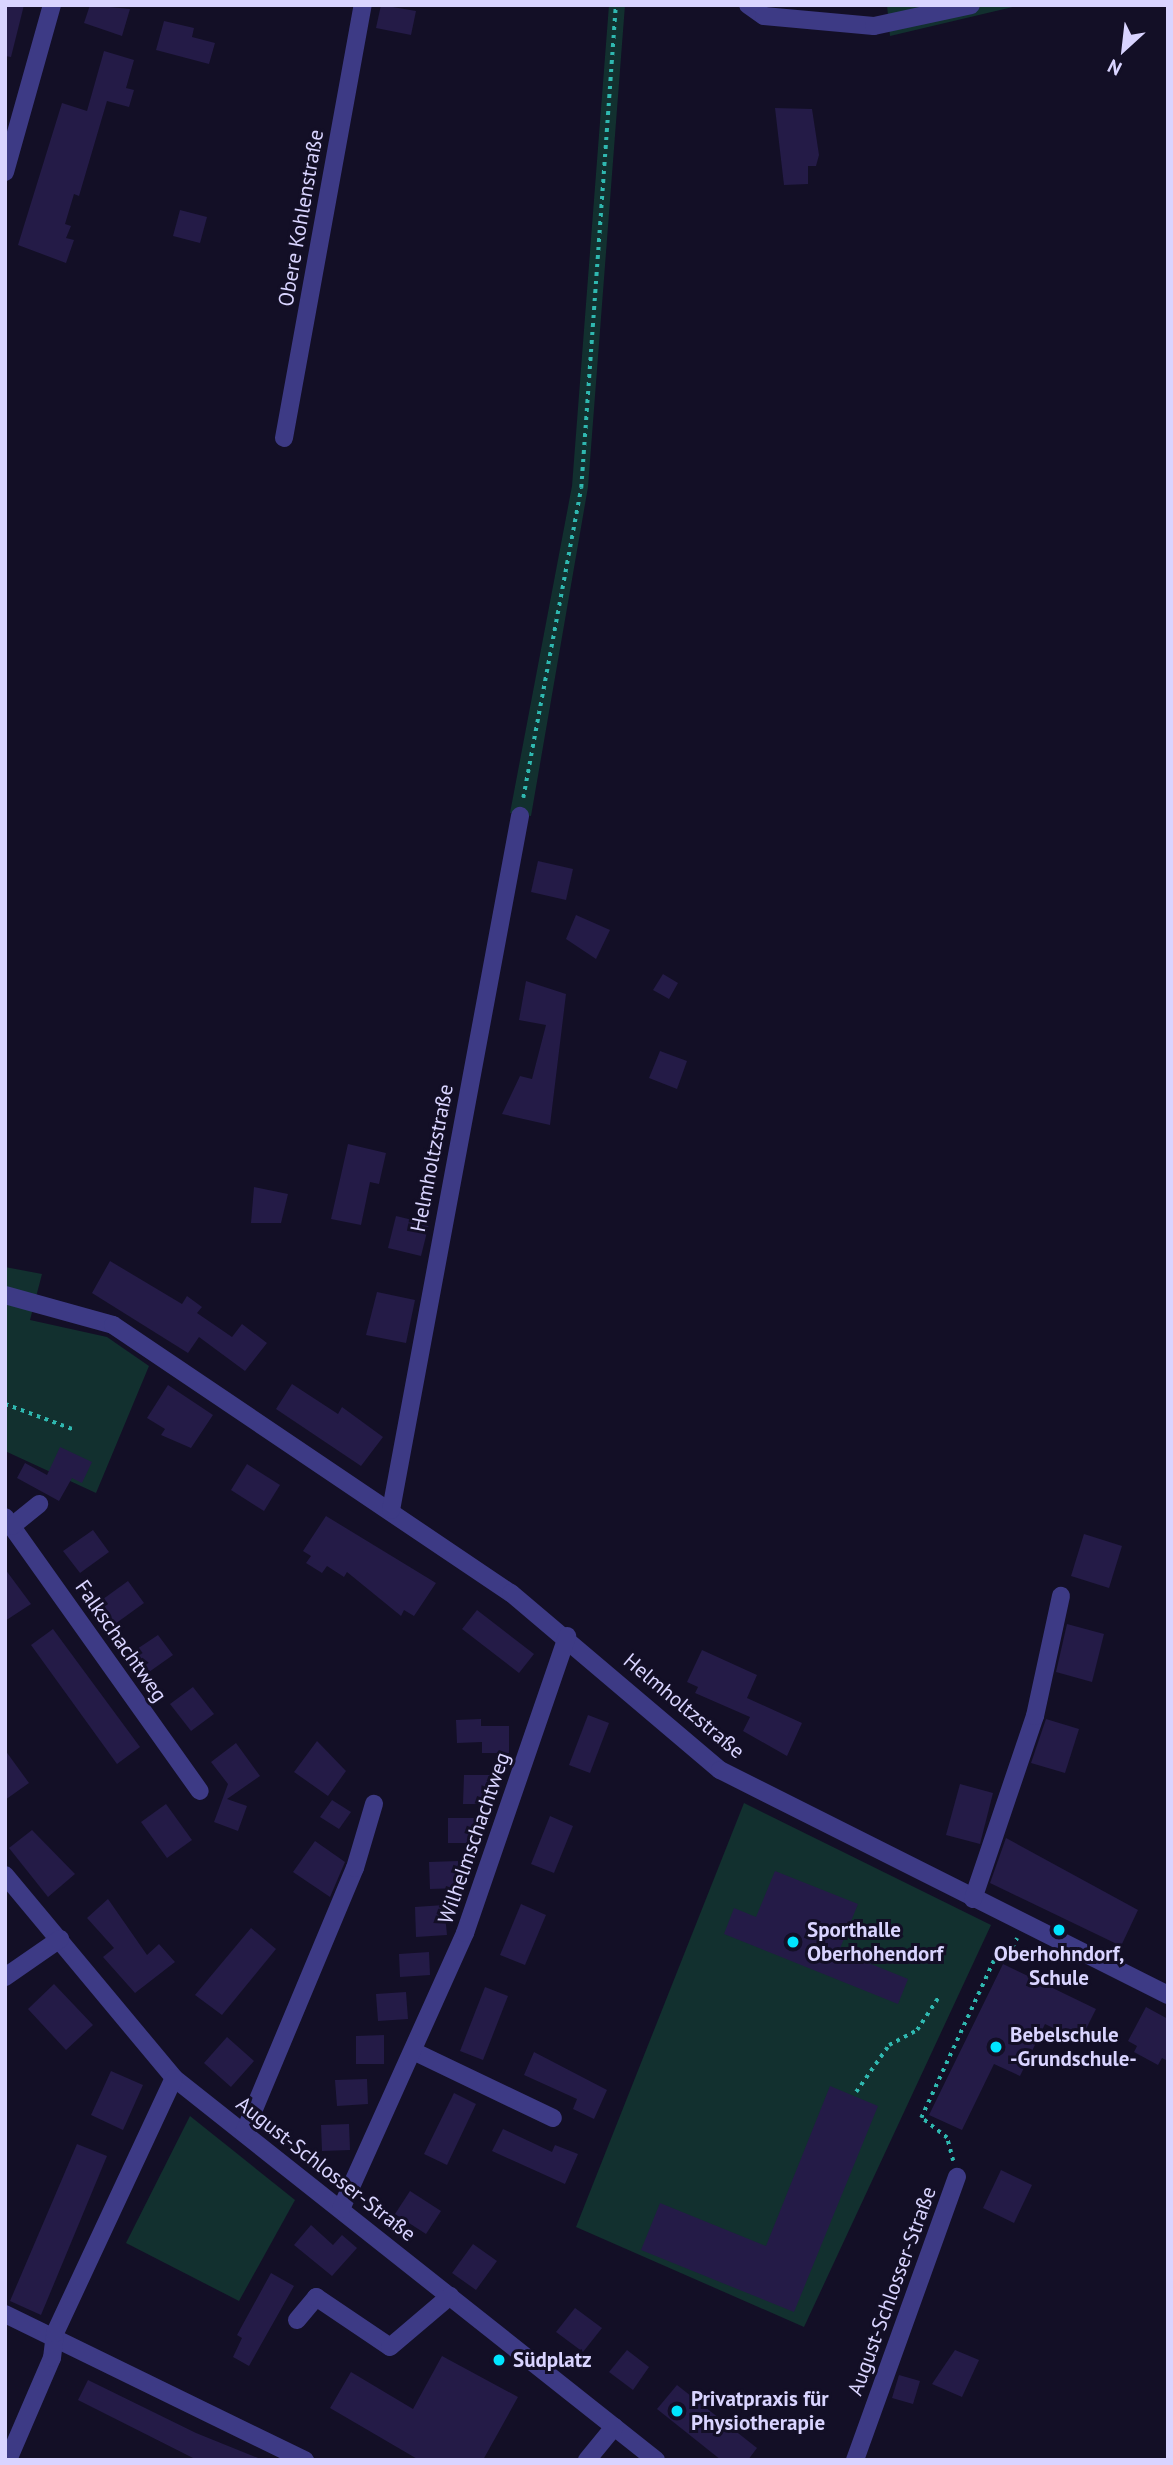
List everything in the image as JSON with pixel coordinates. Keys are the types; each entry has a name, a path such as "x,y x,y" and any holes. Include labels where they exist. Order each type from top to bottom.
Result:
{"street":[{"path":"5,172 52,5"},
{"name":"Obere Kohlenstraße","path":"284,438 363,5"},
{"path":"748,5 764,16 874,26 971,5"},
{"name":"Helmholtzstraße","path":"391,1510 520,816"},
{"name":"Helmholtzstraße","path":"5,1295 113,1325 391,1510 568,1636 720,1770 1168,1995"},
{"path":"9,1521 39,1504"},
{"name":"Falkschachtweg","path":"9,1521 200,1791"},
{"path":"973,1899 1035,1716 1061,1596"},
{"name":"Wilhelmschachtweg","path":"341,2209 466,1933 568,1636"},
{"path":"244,2133 355,1868 374,1804"},
{"name":"August-Schlosser-Straße","path":"5,1875 174,2078 656,2460"},
{"path":"5,1977 60,1939"},
{"path":"412,2051 553,2118"},
{"path":"8,2460 52,2358 55,2333 174,2078"},
{"name":"August-Schlosser-Straße","path":"855,2460 957,2176"},
{"path":"297,2320 316,2297 390,2347 450,2296"},
{"path":"5,2314 55,2333 305,2460"},
{"path":"587,2460 614,2427"}],"path":[{"path":"520,816 581,488 616,5"},
{"path":"5,1404 75,1430"},
{"path":"957,2176 947,2138 921,2118 994,1960 1008,1955 1024,1923"},
{"path":"856,2092 889,2045 916,2029 940,1995"}],"green space":[{"path":"609,5 625,5 588,487 531,816 510,813 572,486"},
{"path":"887,5 1021,5 890,36"},
{"path":"5,1267 42,1274 30,1320 107,1337 149,1366 96,1493 5,1451"},
{"path":"744,1803 991,1925 804,2327 576,2227"},
{"path":"190,2116 295,2200 239,2301 126,2243"}],"building":[{"path":"5,5 24,5 11,57 5,56"},
{"path":"90,5 130,9 122,36 84,23"},
{"path":"381,5 416,11 411,35 376,28"},
{"path":"164,21 194,28 192,37 215,43 209,64 156,50"},
{"path":"104,51 134,60 126,88 134,90 129,107 107,101 79,196 74,194 65,224 71,226 66,238 74,240 66,263 18,245 62,103 87,111"},
{"path":"775,108 812,109 819,155 816,166 808,166 808,184 784,185"},
{"path":"180,210 207,217 200,243 173,236"},
{"path":"538,861 573,869 566,900 531,892"},
{"path":"576,915 610,930 596,959 566,939"},
{"path":"663,974 678,983 669,999 653,990"},
{"path":"526,981 566,994 550,1125 502,1114 520,1076 532,1079 546,1025 519,1020"},
{"path":"660,1051 687,1061 677,1089 649,1078"},
{"path":"348,1144 386,1153 379,1184 370,1182 361,1225 331,1219"},
{"path":"254,1187 288,1194 281,1223 251,1223"},
{"path":"396,1216 429,1224 421,1256 388,1248"},
{"path":"110,1261 182,1304 187,1296 202,1307 197,1313 232,1337 242,1324 267,1343 245,1371 199,1337 188,1353 92,1293"},
{"path":"377,1292 415,1300 406,1343 366,1335"},
{"path":"292,1384 338,1414 342,1407 383,1437 361,1466 276,1409"},
{"path":"168,1385 213,1415 191,1448 161,1435 165,1429 147,1418"},
{"path":"60,1447 92,1462 82,1483 72,1478 59,1501 17,1478 25,1463 47,1475"},
{"path":"247,1464 280,1485 264,1511 231,1490"},
{"path":"326,1516 436,1583 414,1616 404,1610 401,1616 347,1572 344,1577 327,1566 322,1573 306,1563 311,1556 303,1551"},
{"path":"93,1530 109,1552 80,1573 63,1551"},
{"path":"1084,1534 1122,1546 1109,1588 1071,1576"},
{"path":"5,1569 31,1604 5,1621"},
{"path":"128,1581 144,1603 115,1624 99,1602"},
{"path":"477,1610 534,1654 519,1673 462,1629"},
{"path":"1067,1624 1104,1634 1092,1682 1056,1672"},
{"path":"53,1629 140,1747 117,1764 31,1645"},
{"path":"158,1635 173,1655 149,1672 134,1651"},
{"path":"702,1650 757,1675 747,1698 802,1723 787,1756 743,1731 750,1717 695,1693 698,1687 687,1682"},
{"path":"193,1687 214,1714 191,1731 170,1704"},
{"path":"588,1715 609,1723 590,1773 569,1765"},
{"path":"481,1719 481,1726 509,1726 509,1753 482,1753 482,1742 457,1743 456,1720"},
{"path":"1046,1719 1079,1729 1065,1773 1031,1763"},
{"path":"317,1741 346,1771 328,1796 294,1772"},
{"path":"236,1743 260,1776 227,1799 247,1806 238,1831 214,1822 228,1784 211,1762"},
{"path":"5,1750 29,1783 5,1800"},
{"path":"464,1775 494,1775 494,1804 463,1804"},
{"path":"960,1784 993,1793 980,1844 946,1835"},
{"path":"332,1800 351,1812 339,1829 320,1817"},
{"path":"166,1804 192,1840 167,1858 141,1822"},
{"path":"550,1816 573,1826 554,1873 531,1864"},
{"path":"448,1818 479,1818 480,1843 448,1843"},
{"path":"32,1830 75,1874 48,1897 9,1848"},
{"path":"1006,1838 1138,1910 1121,1946 990,1883"},
{"path":"315,1841 345,1862 330,1897 293,1872"},
{"path":"458,1861 459,1888 430,1889 429,1862"},
{"name":"Sporthalle Oberhohendorf","path":"775,1871 858,1904 839,1951 908,1979 898,2004 724,1934 734,1908 756,1917"},
{"path":"108,1899 147,1955 159,1944 175,1962 135,1993 103,1957 114,1948 87,1918"},
{"path":"521,1904 546,1915 525,1965 500,1955"},
{"path":"444,1905 447,1935 416,1937 415,1907"},
{"path":"251,1928 276,1949 222,2015 195,1995"},
{"path":"429,1952 430,1975 400,1977 399,1954"},
{"name":"Bebelschule -Grundschule-","path":"1003,1964 1096,2009 1080,2041 1045,2024 1020,2076 994,2064 962,2130 929,2115"},
{"path":"54,1984 93,2025 66,2050 28,2009"},
{"path":"485,1987 508,1996 483,2060 460,2051"},
{"path":"406,1992 408,2019 378,2021 376,1994"},
{"path":"1146,2007 1168,2019 1168,2061 1162,2058 1158,2065 1134,2052 1137,2046 1128,2041"},
{"path":"384,2035 384,2064 356,2064 356,2036"},
{"path":"227,2037 254,2061 231,2087 204,2063"},
{"path":"534,2052 607,2090 594,2119 573,2109 577,2099 524,2075"},
{"path":"111,2071 143,2085 123,2130 91,2115"},
{"path":"367,2079 368,2104 337,2106 335,2080"},
{"path":"830,2086 878,2106 794,2312 641,2250 660,2203 766,2246"},
{"path":"454,2093 476,2104 447,2165 424,2154"},
{"path":"349,2124 350,2150 322,2151 321,2125"},
{"path":"503,2129 552,2152 555,2145 578,2154 565,2184 492,2151"},
{"path":"77,2144 107,2156 41,2315 10,2301"},
{"path":"1001,2170 1032,2185 1014,2223 983,2208"},
{"path":"410,2191 441,2211 426,2234 395,2214"},
{"path":"311,2225 333,2245 342,2235 357,2248 332,2276 294,2245"},
{"path":"473,2244 497,2261 476,2290 452,2273"},
{"path":"271,2273 294,2286 249,2366 233,2357 242,2338 237,2335"},
{"path":"575,2308 602,2328 583,2352 556,2332"},
{"path":"627,2350 649,2367 633,2390 609,2372"},
{"path":"955,2350 979,2360 962,2397 932,2384"},
{"path":"442,2356 518,2397 483,2460 419,2460 330,2408 351,2372 413,2409"},
{"path":"899,2375 920,2381 913,2404 892,2398"},
{"path":"88,2380 196,2433 263,2460 197,2460 78,2400"},
{"path":"677,2385 757,2448 748,2460 721,2460 657,2409"}],"place":[{"name":"Oberhohndorf, Schule","path":"1059,1930"},
{"name":"Sporthalle Oberhohendorf","path":"793,1942"},
{"name":"Bebelschule -Grundschule-","path":"996,2047"},
{"name":"Südplatz","path":"499,2360"},
{"name":"Privatpraxis für Physiotherapie","path":"677,2411"}]}
